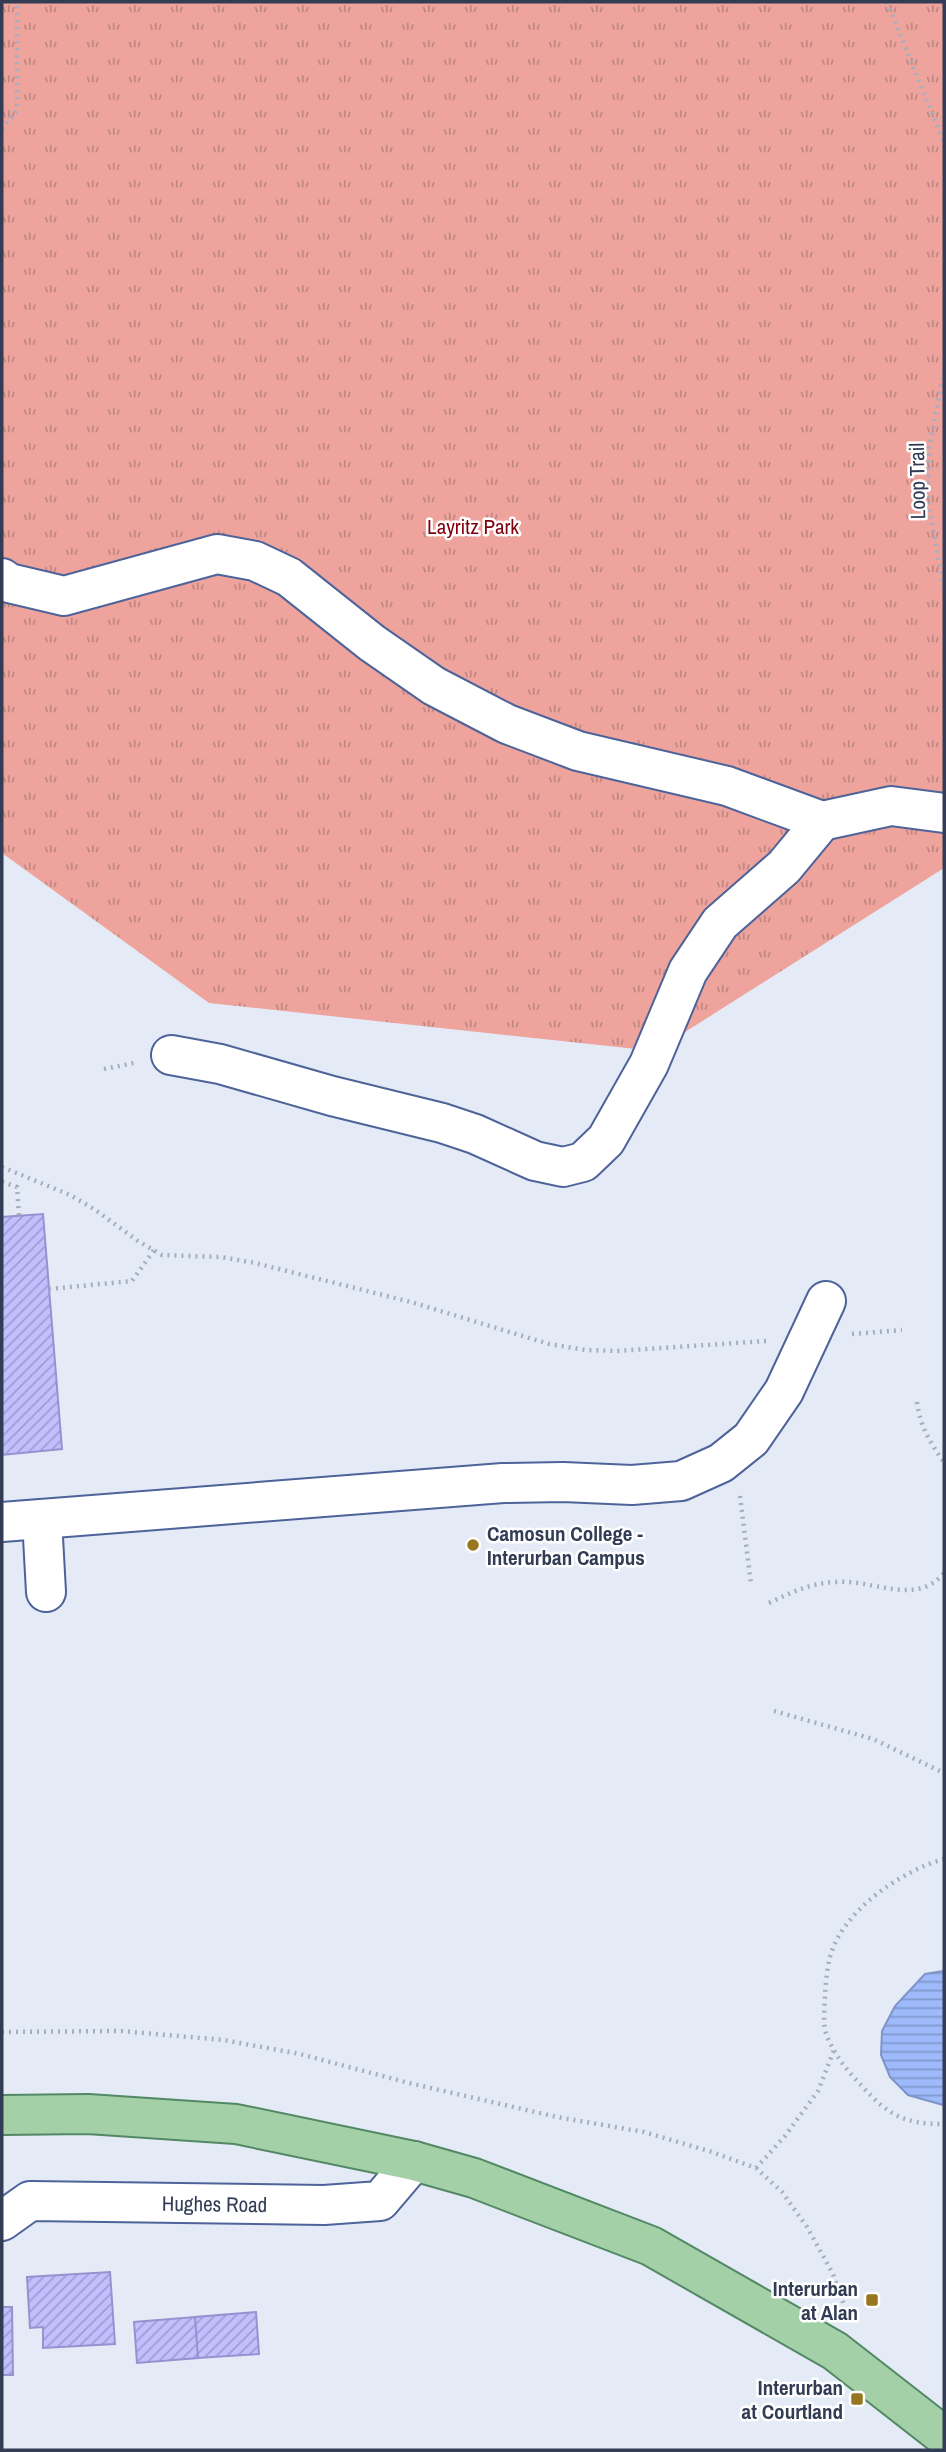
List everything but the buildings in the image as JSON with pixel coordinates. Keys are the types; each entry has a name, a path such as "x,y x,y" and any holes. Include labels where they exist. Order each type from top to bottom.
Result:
{"main road":[{"path":"2,2115 88,2114 236,2124 414,2161 474,2178 652,2246 835,2351 944,2436"}],"street":[{"path":"2,578 9,583 64,596 217,554 255,561 289,577 372,643 434,686 507,724 578,751 727,786 822,821 891,806 944,813"},
{"path":"171,1055 220,1064 332,1096 442,1123 475,1134 535,1161 563,1167 583,1162 606,1140 649,1064 688,971 720,923 784,867 822,821"},
{"path":"2,1522 503,1483 632,1485 681,1480 721,1463 751,1439 784,1391 826,1301"},
{"path":"42,1518 46,1592"},
{"name":"Hughes Road","path":"2,2221 30,2201 324,2205 380,2202 414,2161"}],"path":[{"path":"2,129 17,110 17,2"},
{"path":"887,2 944,143"},
{"name":"Loop Trail","path":"944,371 929,449 928,500 944,592"},
{"path":"2,1167 70,1195 162,1255 221,1257 255,1263 411,1301 549,1344 586,1350 617,1351 664,1347"},
{"path":"2,1182 17,1187 19,1216"},
{"path":"49,1289 132,1282 154,1250"},
{"path":"917,1402 919,1419 930,1444 944,1462"},
{"path":"740,1488 751,1584"},
{"path":"769,1603 801,1587 840,1581 905,1591 922,1590 937,1582 944,1573"},
{"path":"774,1711 873,1739 944,1773"},
{"path":"944,1859 908,1874 860,1908 840,1934 830,1956 825,1998 825,2028 834,2049 855,2079 889,2112 907,2121 944,2124"},
{"path":"2,2032 121,2031 249,2044 557,2117 644,2132 756,2168 782,2192 807,2227 833,2274 848,2316 835,2351"},
{"path":"756,2168 785,2136 818,2091 834,2049"}],"green space":[{"name":"Layritz Park","path":"2,2 944,2 944,868 655,1051 209,1003 2,853"}],"water":[{"path":"944,1971 943,2105 908,2095 890,2077 881,2055 882,2031 895,2006 925,1974"}],"place":[{"name":"Camosun College - Interurban Campus","path":"473,1545"},
{"name":"Interurban at Alan","path":"872,2300"},
{"name":"Interurban at Courtland","path":"857,2399"}]}
